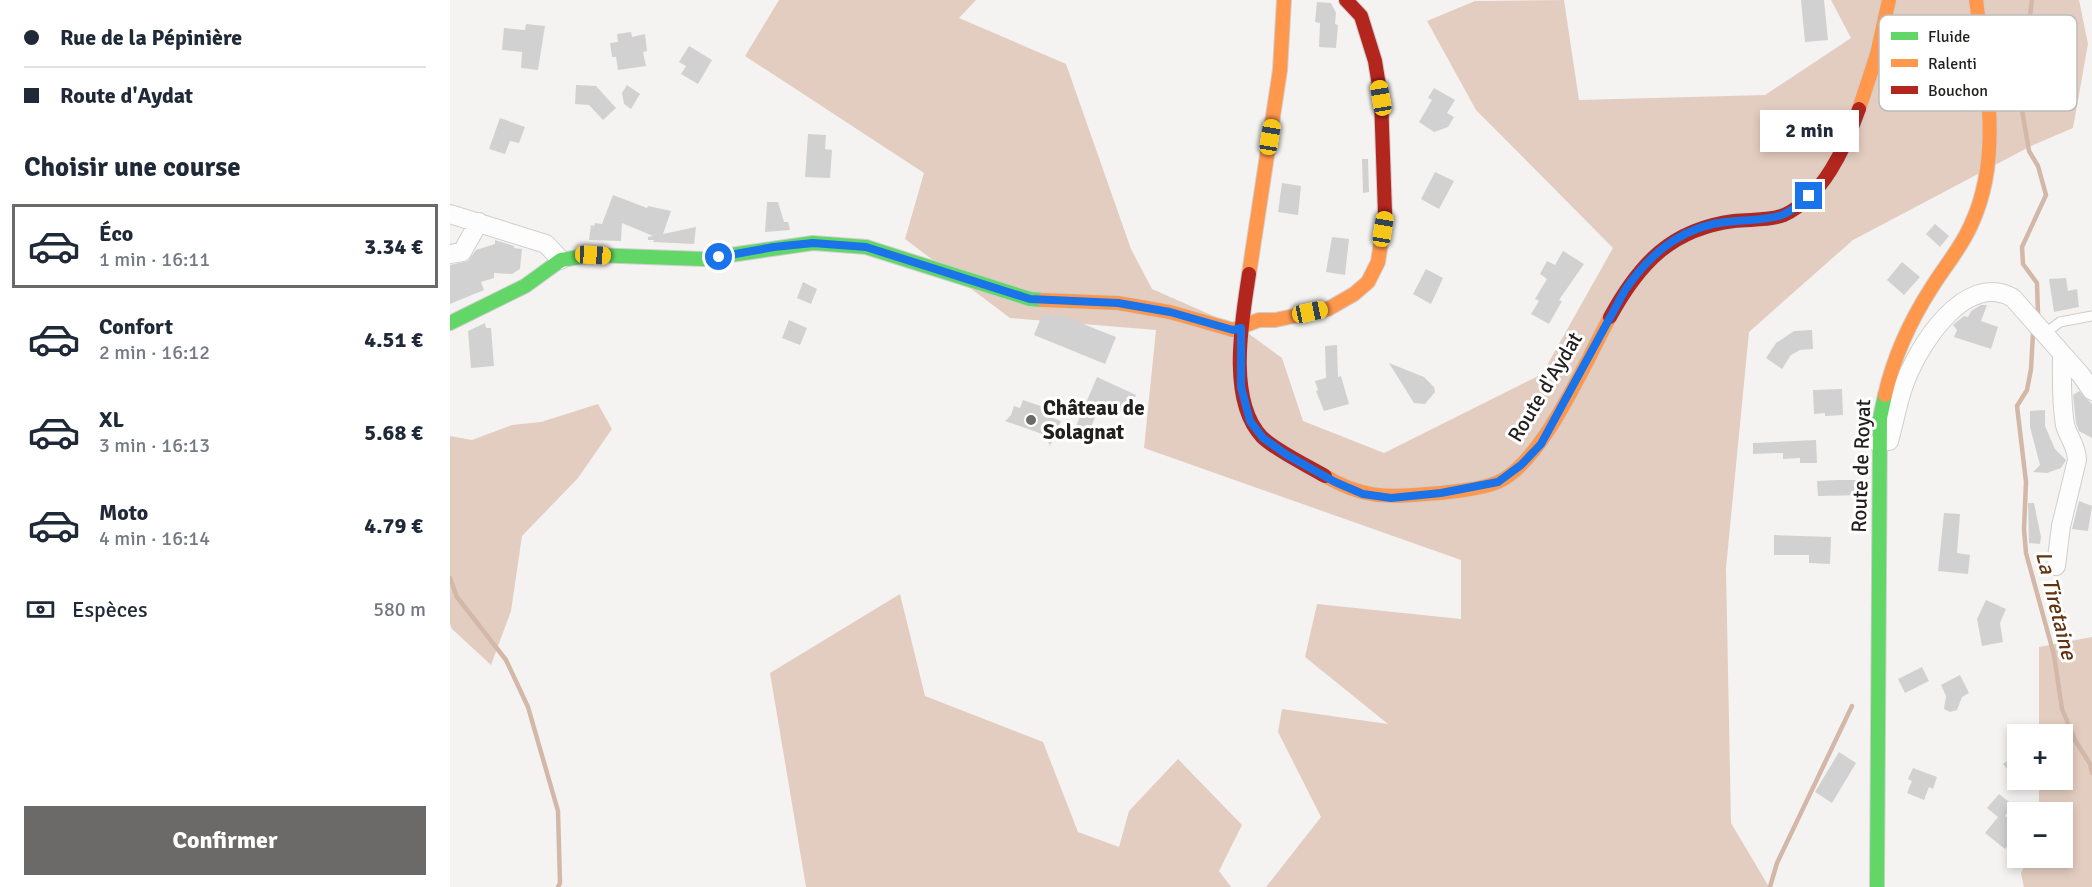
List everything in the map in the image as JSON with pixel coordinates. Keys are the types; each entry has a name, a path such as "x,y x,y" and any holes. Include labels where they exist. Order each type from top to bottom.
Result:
{"main road":[{"name":"Route d'Aydat","path":"1284,0 1281,63 1241,328 1241,387 1250,421 1263,438 1287,455 1335,482 1363,494 1391,498 1441,493 1498,482 1521,465 1541,444 1625,290 1639,269 1656,252 1684,234 1712,224 1783,215 1809,196 1828,174 1845,142 1871,76 1879,42"},
{"path":"450,323 525,286 561,260 593,255 703,259 813,243 866,247 1030,299 1118,303 1170,312 1233,330 1259,320 1275,320 1328,309 1354,294 1368,282 1378,262 1385,213 1381,98 1375,61 1360,8 1346,0"},
{"name":"Route d'Aydat","path":"1885,15 1889,0"},
{"name":"Route de Royat","path":"1976,0 1978,15"},
{"name":"Route de Royat","path":"1876,887 1878,443 1885,390 1893,360 1912,320 1974,220 1985,188 1989,154 1988,111"}],"street":[{"path":"450,214 546,244 561,260"},
{"path":"450,254 462,252 479,222"},
{"path":"1878,443 1889,441 1903,388 1914,362 1934,330 1971,295 1991,290 2002,291 2013,298 2092,391"},
{"path":"2056,566 2061,526 2078,460 2077,450 2066,429 2062,410 2062,354"}],"lane":[{"path":"2044,334 2060,322 2092,316"}],"shaded area":[{"path":"779,0 976,0 959,18 1066,64 1131,249 1152,289 1241,328 1282,358 1303,421 1384,453 1542,374 1613,248 1476,110 1427,21 1475,1 1564,0 1579,100 1765,95 1851,38 1831,0 2079,0 2088,44 2077,106 2077,15 1879,15 1879,111 2076,111 2073,128 2031,146 1853,240 1749,332 1726,568 1731,823 1769,887 1266,887 1321,817 1278,732 1282,709 1388,724 1305,657 1317,604 1461,619 1461,560 1144,448 1156,330 1010,318 905,239 924,173 745,56"},
{"path":"598,404 612,429 578,478 522,536 511,611 491,665 452,629 450,624 450,436 472,440 512,425 541,422"},
{"path":"900,594 925,696 1043,742 1078,832 1119,847 1129,811 1178,759 1242,825 1219,871 1231,887 806,887 770,673"},
{"path":"2092,637 2092,887 2024,887 2021,873 2023,868 2073,868 2073,802 2039,802 2039,790 2073,790 2073,724 2039,724 2039,647"}],"building":[{"path":"1801,0 1824,0 1828,40 1805,42"},
{"path":"1317,2 1331,3 1336,13 1335,24 1338,25 1336,48 1319,47 1320,23 1315,22"},
{"path":"526,24 545,26 538,70 521,68 522,52 502,50 504,28 525,30"},
{"path":"631,32 632,37 645,34 647,51 643,52 646,66 618,70 616,57 612,57 610,43 618,42 617,34"},
{"path":"689,46 712,60 698,84 681,74 686,66 679,62"},
{"path":"576,85 596,86 616,108 603,120 589,105 575,104"},
{"path":"627,85 640,94 631,109 624,104 622,93"},
{"path":"1434,88 1455,100 1447,113 1454,117 1448,127 1434,132 1419,122 1432,100 1428,98"},
{"path":"500,118 525,127 519,143 510,141 505,154 489,149"},
{"path":"808,134 826,135 825,149 832,150 830,178 805,177"},
{"path":"1362,159 1368,159 1369,192 1363,193"},
{"path":"1435,172 1454,181 1439,209 1421,199"},
{"path":"1282,183 1301,186 1298,215 1278,212"},
{"path":"613,195 647,208 648,206 671,211 663,234 696,227 694,244 653,242 654,240 648,240 648,237 653,236 622,223 621,241 589,240 591,225 602,224"},
{"path":"767,202 778,202 784,222 788,222 790,230 765,232"},
{"path":"1935,224 1949,236 1940,247 1926,234"},
{"path":"1332,237 1349,239 1345,275 1326,272"},
{"path":"495,240 522,249 520,269 512,274 494,273 494,278 481,282 484,290 450,304 450,265 468,261 476,250 495,244"},
{"path":"1563,251 1584,264 1559,300 1562,301 1549,324 1531,314 1539,301 1535,299 1547,279 1540,274 1547,261 1555,265"},
{"path":"1902,262 1920,277 1904,295 1887,280"},
{"path":"1426,269 1443,278 1431,304 1413,294"},
{"path":"2066,278 2068,291 2077,289 2079,307 2054,312 2049,279"},
{"path":"803,282 817,289 811,304 797,298"},
{"path":"1981,305 1987,305 1981,321 1998,327 1991,349 1954,337 1957,330 1953,325 1964,316 1968,317 1971,311"},
{"path":"1042,315 1063,316 1116,337 1105,364 1034,335"},
{"path":"789,320 807,328 800,345 782,338"},
{"path":"485,323 486,328 491,328 494,366 471,368 468,331"},
{"path":"1812,330 1813,349 1800,350 1791,355 1782,369 1766,358 1776,343 1794,331"},
{"path":"1337,345 1338,377 1341,376 1349,404 1324,411 1316,391 1318,390 1315,381 1326,378 1325,346"},
{"path":"1389,363 1424,377 1434,387 1435,392 1425,404 1414,403"},
{"path":"1097,377 1136,395 1127,415 1101,403 1085,442 1073,433"},
{"path":"1842,389 1843,415 1814,414 1813,390"},
{"path":"2079,391 2092,404 2092,438 2079,431 2076,423 2073,395"},
{"name":"Château de Solagnat","path":"1023,400 1053,410 1050,417 1061,421 1050,446 1045,435 1005,421 1011,415 1014,406 1020,408"},
{"path":"2045,410 2045,426 2055,449 2066,460 2061,468 2047,473 2033,472 2040,465 2030,427 2030,411"},
{"path":"1816,440 1817,463 1800,463 1800,458 1783,459 1783,453 1753,454 1753,443"},
{"path":"1863,480 1864,495 1818,496 1817,481"},
{"path":"2079,501 2092,506 2088,531 2072,529"},
{"path":"2028,503 2034,503 2041,537 2040,544 2029,543"},
{"path":"1944,513 1960,514 1957,553 1970,555 1968,574 1938,571"},
{"path":"1774,535 1831,537 1830,564 1809,563 1809,555 1774,555"},
{"path":"1986,600 2006,609 2000,623 2003,642 1982,646 1977,619"},
{"path":"2062,601 2069,630 2055,634 2049,605"},
{"path":"1922,667 1929,681 1905,693 1898,679"},
{"path":"1960,675 1969,693 1962,697 1957,710 1950,712 1944,709 1946,696 1941,685"},
{"path":"1839,752 1856,763 1832,803 1815,792"},
{"path":"1913,768 1937,777 1933,789 1929,787 1924,800 1907,793 1912,781 1908,779"},
{"path":"1999,794 2009,802 2007,802 2005,816 2007,818 2007,847 2005,849 1985,833 1998,817 1987,808"}],"waterway":[{"name":"La Tiretaine","path":"2030,15 2032,0"},
{"name":"La Tiretaine","path":"2022,111 2029,151 2038,166 2046,195 2022,247 2023,264 2037,283 2038,315"},
{"name":"La Tiretaine","path":"2033,333 2027,390 2017,406 2026,482 2024,529 2026,553 2054,655 2062,709 2075,740 2090,764 2092,773"},
{"path":"450,578 457,597 506,660 528,707 558,811 560,883 558,887"},
{"path":"1770,887 1777,863 1852,706"}],"traffic: fast":[{"path":"450,323 525,286 561,260 593,255 703,259 813,243 866,247 1030,299 1043,300"},
{"path":"1877,887 1880,418 1885,395"}],"traffic: slow":[{"path":"1249,274 1280,70 1284,0"},
{"path":"1886,15 1889,0"},
{"path":"1976,0 1978,15"},
{"path":"1859,109 1879,45"},
{"path":"1885,395 1893,366 1910,326 1932,287 1963,241 1981,198 1987,171 1989,111"},
{"path":"1043,300 1118,303 1170,312 1233,330 1259,320 1275,320 1328,309 1354,294 1368,282 1378,262 1383,229"},
{"path":"1325,476 1362,492 1386,496 1453,492 1498,482 1515,471 1547,433 1610,317"}],"traffic: jam":[{"path":"1346,0 1361,16 1375,61 1381,98 1385,213 1383,229"},
{"path":"1610,317 1645,265 1675,241 1712,225 1778,217 1798,207 1821,184 1831,170 1859,109"},
{"path":"1249,274 1240,359 1244,402 1251,421 1268,442 1325,476"}],"place":[{"name":"Château de Solagnat","path":"1031,420"}],"route":[{"path":"719,257 813,243 866,247 1030,299 1118,303 1170,312 1233,330 1241,328 1241,387 1250,421 1263,438 1287,455 1335,482 1363,494 1391,498 1441,493 1498,482 1521,465 1541,444 1625,290 1639,269 1656,252 1684,234 1712,224 1783,215 1797,207 1809,196"}]}
